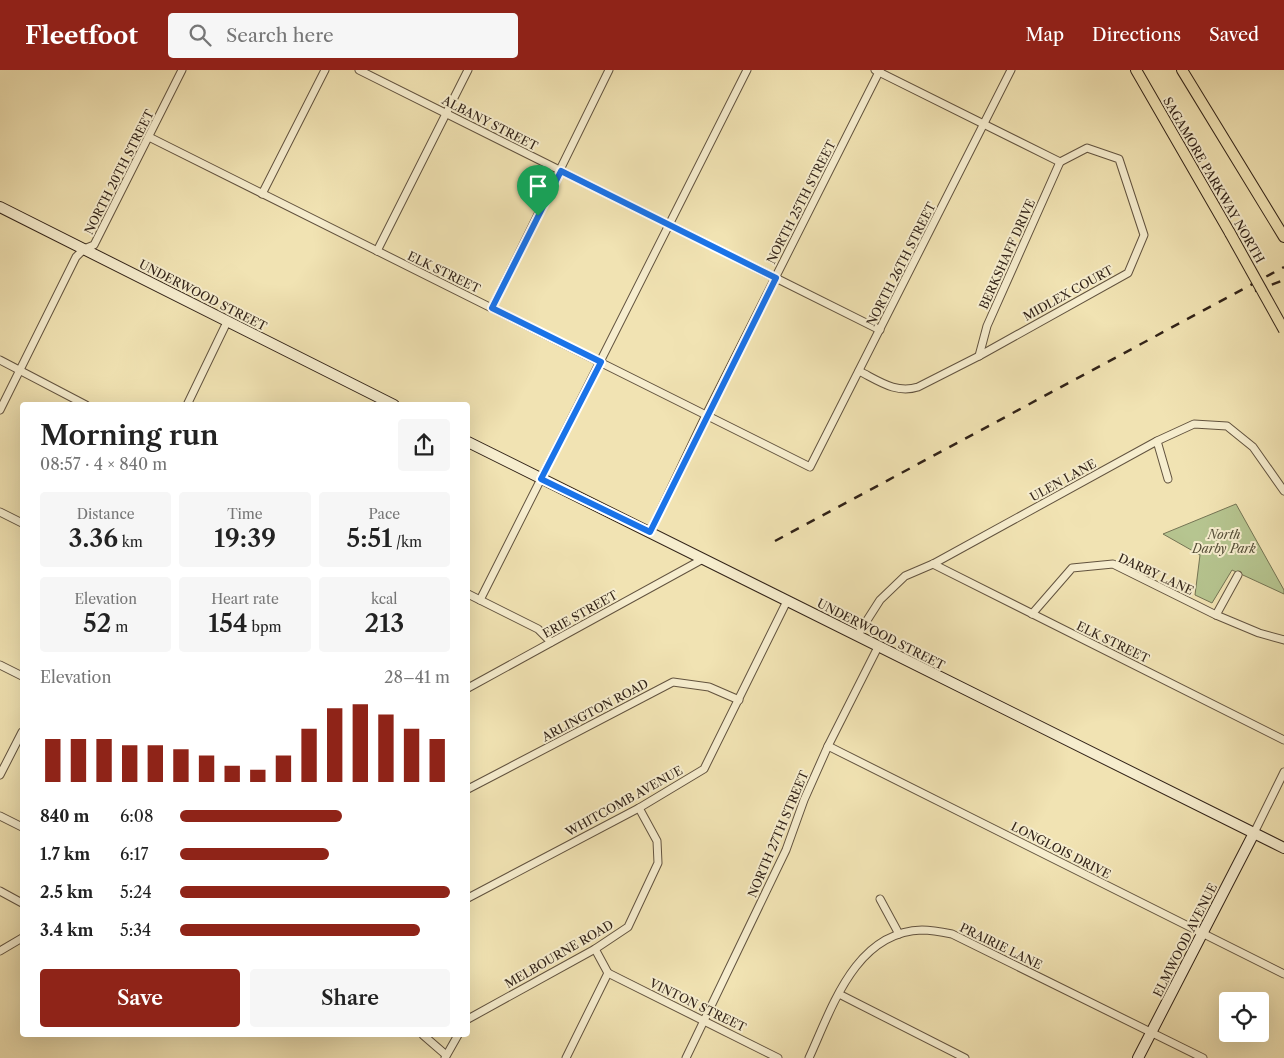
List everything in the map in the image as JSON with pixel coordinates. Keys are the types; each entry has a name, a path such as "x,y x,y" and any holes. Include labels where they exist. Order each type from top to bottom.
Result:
{"main road":[{"name":"SAGAMORE PARKWAY NORTH","path":"1136,70 1284,330"},
{"path":"1182,70 1284,237"}],"street":[{"name":"NORTH 20TH STREET","path":"0,410 76,257 84,249 94,245 182,70"},
{"path":"262,194 325,70"},
{"name":"ALBANY STREET","path":"358,70 880,330"},
{"path":"377,251 468,70"},
{"path":"492,308 609,70"},
{"path":"480,600 747,70"},
{"name":"NORTH 26TH STREET","path":"810,467 986,125 1011,70"},
{"path":"878,71 1060,162"},
{"name":"NORTH 25TH STREET","path":"650,532 706,415 878,71"},
{"name":"ELK STREET","path":"149,137 810,467"},
{"name":"MIDLEX COURT","path":"859,371 894,388 909,390 979,356 1128,273 1144,235 1119,159 1087,148 1060,162"},
{"name":"BERKSHAFF DRIVE","path":"979,356 987,326 1060,162"},
{"name":"UNDERWOOD STREET","path":"0,207 383,402"},
{"path":"188,402 227,322"},
{"path":"0,360 80,402"},
{"name":"ULEN LANE","path":"857,636 880,600 905,576 933,564 1157,441 1194,424 1227,426 1253,447 1284,491"},
{"path":"1157,441 1168,479"},
{"name":"UNDERWOOD STREET","path":"470,443 1284,848"},
{"path":"0,512 20,522"},
{"name":"ERIE STREET","path":"470,687 703,559"},
{"name":"ELK STREET","path":"933,564 1284,740"},
{"name":"DARBY LANE","path":"1032,614 1072,568 1113,564 1216,615 1259,633 1284,640"},
{"path":"1216,615 1238,575"},
{"path":"470,595 538,629 551,642"},
{"name":"WHITCOMB AVENUE","path":"470,897 639,808 704,769 788,601"},
{"name":"NORTH 27TH STREET","path":"686,1058 786,850 804,800 828,746 878,647"},
{"path":"0,665 20,675"},
{"name":"ARLINGTON ROAD","path":"470,788 673,682 709,687 739,700"},
{"path":"0,775 20,736"},
{"name":"LONGLOIS DRIVE","path":"828,746 1284,974"},
{"path":"1254,833 1284,772"},
{"name":"MELBOURNE ROAD","path":"470,1019 595,949 628,928 658,863 657,842 639,808"},
{"path":"0,816 20,826"},
{"name":"ELMWOOD AVENUE","path":"1138,1058 1153,1033 1201,933 1254,833"},
{"path":"0,891 20,902"},
{"path":"880,899 899,934"},
{"name":"PRAIRIE LANE","path":"809,1058 839,994 854,968 868,952 899,934 922,930 952,934 1203,1058"},
{"path":"0,951 20,939"},
{"path":"566,1058 608,973 595,949"},
{"name":"VINTON STREET","path":"608,973 778,1058"},
{"path":"839,994 965,1058"},
{"path":"425,1037 446,1056 457,1037"}],"green space":[{"name":"North Darby Park","path":"1236,504 1284,590 1284,594 1232,570 1212,603 1195,595 1200,555 1163,534"}],"railway":[{"path":"775,541 1284,267"},
{"path":"1255,291 1284,280"}],"route":[{"path":"561,171 776,278 706,415 650,532 541,479 601,362 492,308 538,216 561,171"}]}
